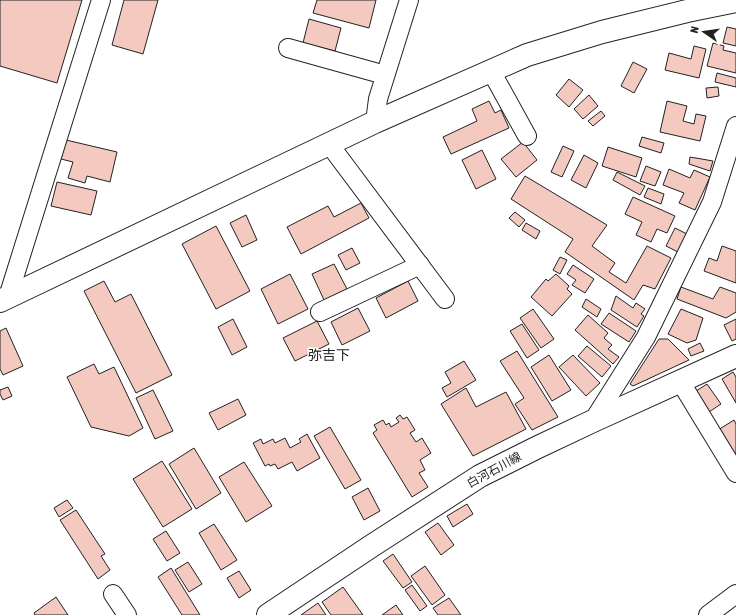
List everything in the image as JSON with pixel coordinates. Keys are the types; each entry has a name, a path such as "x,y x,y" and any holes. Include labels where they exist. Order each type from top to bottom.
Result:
{"street":[{"path":"4,299 101,0"},
{"path":"375,122 378,99 409,0"},
{"path":"4,299 375,122 527,54 602,32 687,11 736,1"},
{"path":"288,48 385,75"},
{"path":"491,70 527,136"},
{"path":"593,420 646,337 681,266 712,202 736,126"},
{"path":"329,144 445,299"},
{"path":"320,312 420,265"},
{"name":"白河石川線","path":"268,615 480,476 593,420 736,356"},
{"path":"680,381 736,473"},
{"path":"113,594 127,615"},
{"path":"708,615 736,594"}],"building":[{"path":"0,0 82,0 57,83 0,66"},
{"path":"124,0 158,0 143,54 112,45"},
{"path":"317,0 376,0 369,28 313,13"},
{"path":"309,19 341,28 335,51 303,43"},
{"path":"727,27 736,29 736,46 723,43"},
{"path":"713,43 724,46 723,50 736,53 736,73 707,66"},
{"path":"694,46 706,49 699,78 665,70 669,53 691,59"},
{"path":"633,62 647,69 634,93 621,86"},
{"path":"717,73 736,78 736,87 715,82"},
{"path":"569,79 583,90 569,107 556,95"},
{"path":"718,87 719,96 707,98 706,88"},
{"path":"589,95 598,106 583,119 574,109"},
{"path":"489,101 495,113 501,110 509,128 451,154 443,137 477,121 472,109"},
{"path":"667,101 687,106 683,121 694,124 696,114 706,116 700,141 660,132"},
{"path":"601,111 605,116 593,126 588,121"},
{"path":"642,137 664,143 661,153 639,146"},
{"path":"66,140 117,152 110,182 87,176 85,183 68,178 73,162 61,159"},
{"path":"523,142 537,160 516,177 501,159"},
{"path":"563,146 574,151 562,177 551,172"},
{"path":"608,147 642,158 636,177 602,166"},
{"path":"482,150 496,179 476,189 462,160"},
{"path":"584,155 598,163 586,188 571,180"},
{"path":"690,157 713,161 710,171 689,164"},
{"path":"646,166 661,172 655,186 640,181"},
{"path":"669,169 690,178 694,170 710,177 695,210 679,203 684,193 663,185"},
{"path":"617,172 645,186 640,195 613,180"},
{"path":"525,176 607,225 592,246 615,263 609,272 626,283 647,246 671,258 655,289 643,285 634,300 565,252 573,239 511,199"},
{"path":"57,182 97,191 91,215 51,206"},
{"path":"648,188 664,194 661,204 644,197"},
{"path":"633,197 675,216 667,233 657,229 651,242 636,235 642,222 625,214"},
{"path":"361,203 369,218 301,254 287,227 328,206 334,217"},
{"path":"515,212 525,220 519,227 509,218"},
{"path":"246,215 257,240 242,247 230,223"},
{"path":"526,223 540,231 536,239 522,230"},
{"path":"216,226 250,291 216,309 182,244"},
{"path":"675,228 687,234 678,252 666,246"},
{"path":"722,246 736,251 736,283 704,271 709,258 717,261"},
{"path":"352,248 360,263 346,270 338,255"},
{"path":"560,257 567,260 560,274 553,270"},
{"path":"334,264 347,289 324,300 312,274"},
{"path":"573,265 594,279 585,293 572,285 576,280 567,274"},
{"path":"290,274 308,309 278,324 261,289"},
{"path":"556,274 569,286 567,289 572,294 552,316 531,297 546,279 548,281"},
{"path":"104,281 115,302 131,294 172,375 136,393 84,291"},
{"path":"408,281 418,301 386,318 376,298"},
{"path":"681,287 713,299 720,287 736,293 736,312 726,318 677,299"},
{"path":"616,296 633,308 636,303 645,309 641,314 644,316 637,327 611,310"},
{"path":"586,299 601,309 597,317 582,307"},
{"path":"358,308 370,331 342,345 331,322"},
{"path":"533,309 554,339 541,348 520,318"},
{"path":"681,309 703,318 696,340 687,343 668,334"},
{"path":"609,313 636,331 629,342 601,324"},
{"path":"588,315 608,333 604,338 612,345 608,349 619,357 613,364 575,330"},
{"path":"233,319 247,347 232,355 218,327"},
{"path":"736,319 736,339 732,341 724,325"},
{"path":"317,321 329,344 295,361 283,338"},
{"path":"522,324 539,350 527,358 510,331"},
{"path":"6,328 23,366 3,375 0,369 0,331"},
{"path":"659,339 668,339 689,360 633,386 630,384"},
{"path":"700,343 704,351 691,356 688,349"},
{"path":"587,346 611,366 602,377 578,356"},
{"path":"517,351 558,417 532,430 515,404 524,398 500,361"},
{"path":"549,355 571,390 552,401 531,367"},
{"path":"573,355 600,383 586,396 559,367"},
{"path":"464,361 476,380 447,397 442,388 451,383 445,372"},
{"path":"94,364 99,374 114,367 143,428 129,436 91,427 67,377"},
{"path":"733,372 736,377 736,403 722,379"},
{"path":"707,384 721,404 709,412 696,391"},
{"path":"8,387 12,396 3,400 0,390"},
{"path":"466,388 476,407 506,392 526,429 473,456 441,404"},
{"path":"153,390 173,431 155,439 136,398"},
{"path":"238,399 246,415 218,430 209,413"},
{"path":"400,415 403,419 407,417 415,430 410,433 416,442 422,438 431,453 420,460 425,470 419,473 428,487 412,497 373,433 377,430 374,425 383,420 386,425 389,423 391,427 399,422 396,418"},
{"path":"734,420 736,424 736,460 718,430"},
{"path":"330,427 361,480 345,489 314,436"},
{"path":"307,434 320,458 297,471 292,462 278,469 275,464 265,466 253,443 261,439 263,444 273,439 275,443 285,438 290,448 301,442 299,439"},
{"path":"194,448 221,493 196,509 169,464"},
{"path":"162,461 192,509 163,527 133,479"},
{"path":"244,462 272,506 246,522 219,477"},
{"path":"368,488 380,511 364,520 352,497"},
{"path":"67,500 73,508 59,517 54,508"},
{"path":"467,504 473,514 453,527 447,516"},
{"path":"76,510 105,554 101,556 110,570 98,579 60,520"},
{"path":"438,523 454,545 441,555 425,532"},
{"path":"214,524 237,560 221,570 199,533"},
{"path":"166,531 180,553 167,561 153,539"},
{"path":"393,554 412,582 403,588 383,561"},
{"path":"188,562 202,584 189,592 175,570"},
{"path":"425,566 445,595 432,605 411,576"},
{"path":"171,568 200,615 182,615 158,577"},
{"path":"239,571 251,590 239,598 227,578"},
{"path":"412,585 427,606 420,611 405,590"},
{"path":"343,587 363,615 331,615 322,602"},
{"path":"56,597 68,615 35,615 34,613"},
{"path":"449,598 461,615 438,615 433,608"},
{"path":"318,603 326,615 301,615"},
{"path":"396,605 403,615 382,615"}],"district":[{"name":"弥吉下","path":"329,355"}]}
